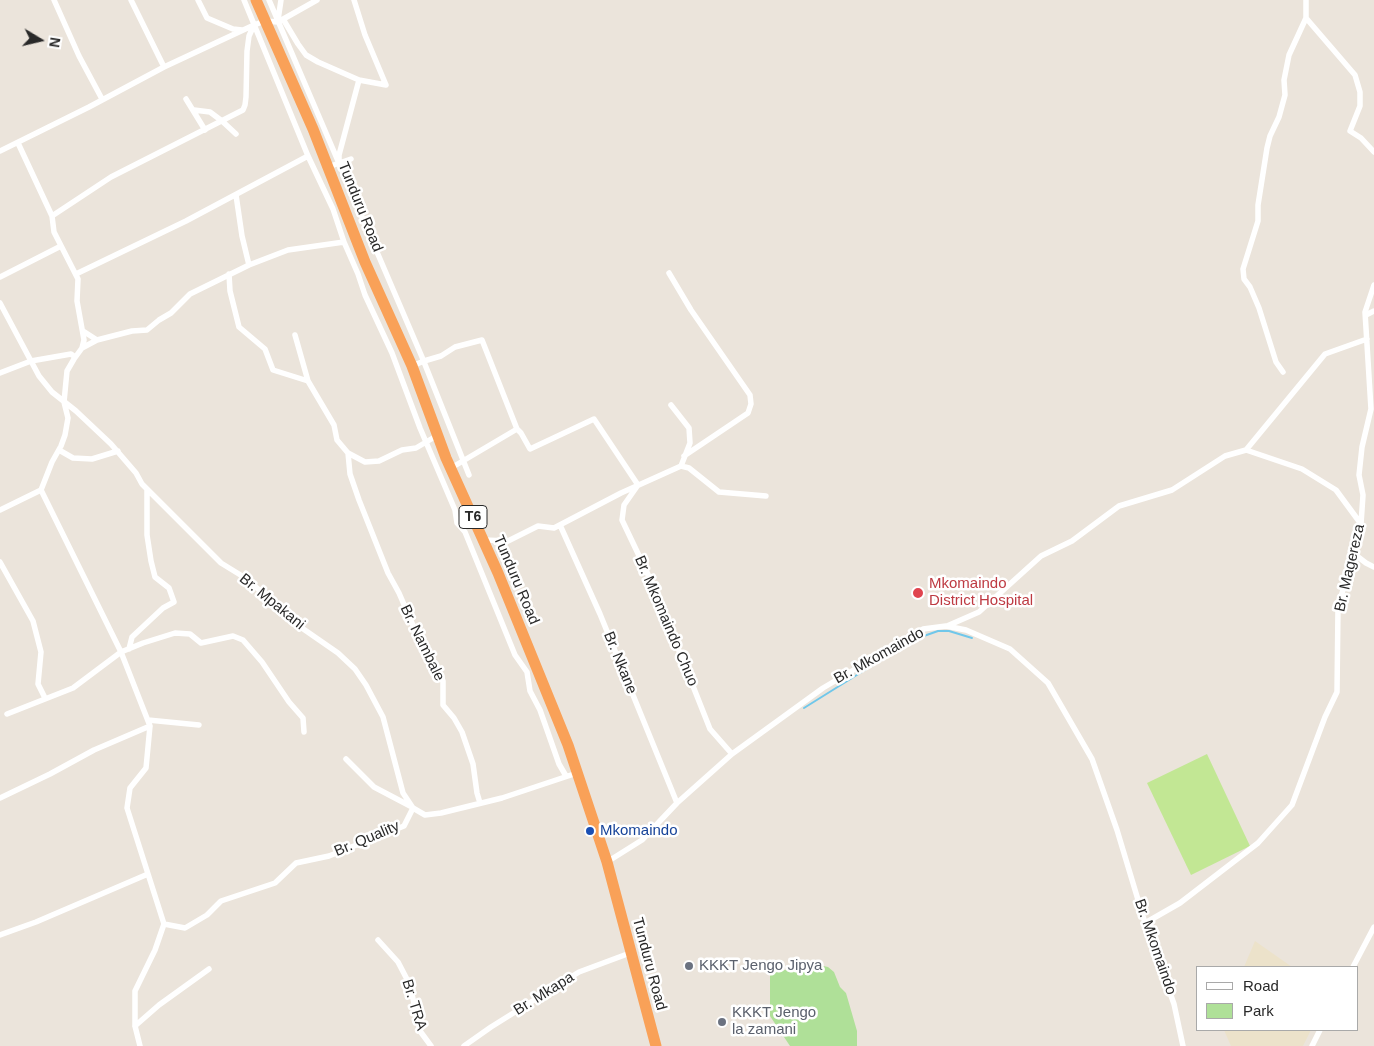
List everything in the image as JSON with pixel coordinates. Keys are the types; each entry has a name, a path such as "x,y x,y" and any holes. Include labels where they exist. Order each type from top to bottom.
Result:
{"highway":[{"name":"Tunduru Road","path":"256,0 259,23 334,165 365,262 412,366 451,468 498,573 568,745 571,774 607,862 656,1046"}],"street":[{"path":"54,0 78,56 102,100"},
{"path":"131,0 164,67"},
{"path":"198,0 207,18 233,29 242,30"},
{"path":"244,0 259,23 308,156 333,209 365,295 392,353 405,389 412,402 420,428 455,510 456,523 465,532 515,655 527,672 530,691 540,710 559,764 571,774"},
{"path":"269,0 280,20 306,55 359,80 386,86 365,35 354,0"},
{"path":"281,0 280,20 334,165 424,361 469,475"},
{"path":"0,151 164,67 259,23 280,20 317,0"},
{"path":"1283,372 1276,362 1259,308 1250,287 1244,279 1243,270 1258,221 1258,205 1267,148 1285,95 1284,80 1289,55 1306,18 1306,0"},
{"path":"1306,18 1355,75 1360,92 1360,106 1350,132 1361,138 1374,152"},
{"path":"52,216 112,177 243,110 245,105 246,51 249,36 259,23"},
{"path":"334,165 339,155 359,80"},
{"path":"186,99 205,130"},
{"path":"194,110 210,112 236,134"},
{"path":"0,510 41,490 52,462 66,435 68,418 64,402 67,370 82,348 84,340 77,301 78,279 54,232 52,216 18,143"},
{"path":"76,274 236,195 308,156"},
{"path":"334,165 351,159"},
{"path":"236,195 242,236 249,265"},
{"path":"82,348 97,340 132,331 147,330 159,320 171,314 190,294 249,265 288,250 344,242"},
{"path":"0,277 61,246"},
{"path":"669,273 691,310 750,395 751,404 748,413 684,456"},
{"path":"229,274 230,291 239,327 266,350 273,370 308,381"},
{"name":"Br. Magereza","path":"1145,923 1180,903 1258,843 1292,805 1325,717 1338,692 1338,608 1360,524 1363,495 1359,475 1362,447 1371,409 1366,315 1374,286"},
{"name":"Br. Mpakani","path":"0,303 30,361 52,392 76,411 118,452 147,489 221,563 247,579 299,626 338,653 355,669 383,717 403,793 413,808"},
{"path":"1366,315 1374,311"},
{"path":"83,332 97,340"},
{"path":"295,335 308,381 334,425 337,440 348,453 365,462 379,460 402,450 416,448 438,435"},
{"path":"946,626 979,612 1041,556 1072,541 1119,506 1172,490 1225,456 1246,450 1325,354 1367,339"},
{"path":"412,366 441,356 455,347 482,340 517,429 530,449 594,418 638,485"},
{"path":"0,373 30,361 72,354 75,357"},
{"path":"671,405 689,428 690,443 680,466"},
{"path":"451,468 517,429"},
{"path":"59,450 73,458 92,459 118,452"},
{"path":"1246,450 1302,469 1336,490 1360,524"},
{"name":"Br. Nambale","path":"348,453 350,474 388,572 425,653 431,663 438,668 443,681 443,705 454,718 462,732 473,764 480,803"},
{"path":"482,540 508,541 538,526 554,528 680,466 689,468 719,492 766,496"},
{"name":"Br. Mkomaindo Chuo","path":"638,485 624,505 622,520 653,585 710,729 732,754"},
{"path":"129,648 132,637 151,618 174,602 169,588 155,577 151,561 147,535 147,489"},
{"path":"41,490 120,652 149,723 146,768 130,788 128,808 164,924 155,950 135,991 135,1026 140,1046"},
{"name":"Br. Nkane","path":"560,525 600,614 677,803"},
{"path":"1353,553 1374,568"},
{"path":"0,562 1,569 33,621 41,652 38,684 45,698"},
{"name":"Br. Mkomaindo","path":"607,862 642,840 677,803 732,754 832,683 923,628 946,626 966,630 1010,649 1048,683 1092,759 1117,830 1145,923 1174,1004 1183,1046"},
{"path":"7,714 73,688 120,652 129,648 175,633 190,634 201,643 233,636 243,640 262,662 289,702 303,718 304,732"},
{"path":"0,798 149,723 199,726"},
{"path":"346,759 374,787 413,808"},
{"name":"Br. Quality","path":"164,924 185,928 207,915 220,901 275,883 296,862 329,856 404,826 413,808 425,815 442,813 502,798 571,774"},
{"path":"0,935 36,922 148,874"},
{"path":"1354,966 1374,927"},
{"name":"Br. TRA","path":"378,940 398,962 410,984 420,1032 431,1046"},
{"name":"Br. Mkapa","path":"464,1046 579,972 630,953"},
{"path":"135,1026 159,1004 209,969"},
{"path":"1312,1046 1320,1031"}],"shaded area":[{"path":"1255,941 1291,966 1244,966"},
{"path":"1224,1031 1310,1031 1303,1046 1231,1046"}],"green space":[{"path":"1207,754 1250,846 1191,875 1147,783"},
{"path":"814,964 828,967 834,972 840,987 846,993 857,1031 857,1046 790,1046 770,1016 770,974"}],"waterway":[{"path":"804,708 921,637 938,631 949,631 972,638"}],"place":[{"name":"Mkomaindo District Hospital","path":"918,593"},
{"name":"Mkomaindo","path":"590,831"},
{"name":"KKKT Jengo Jipya","path":"689,966"},
{"name":"KKKT Jengo la zamani","path":"722,1022"}]}
